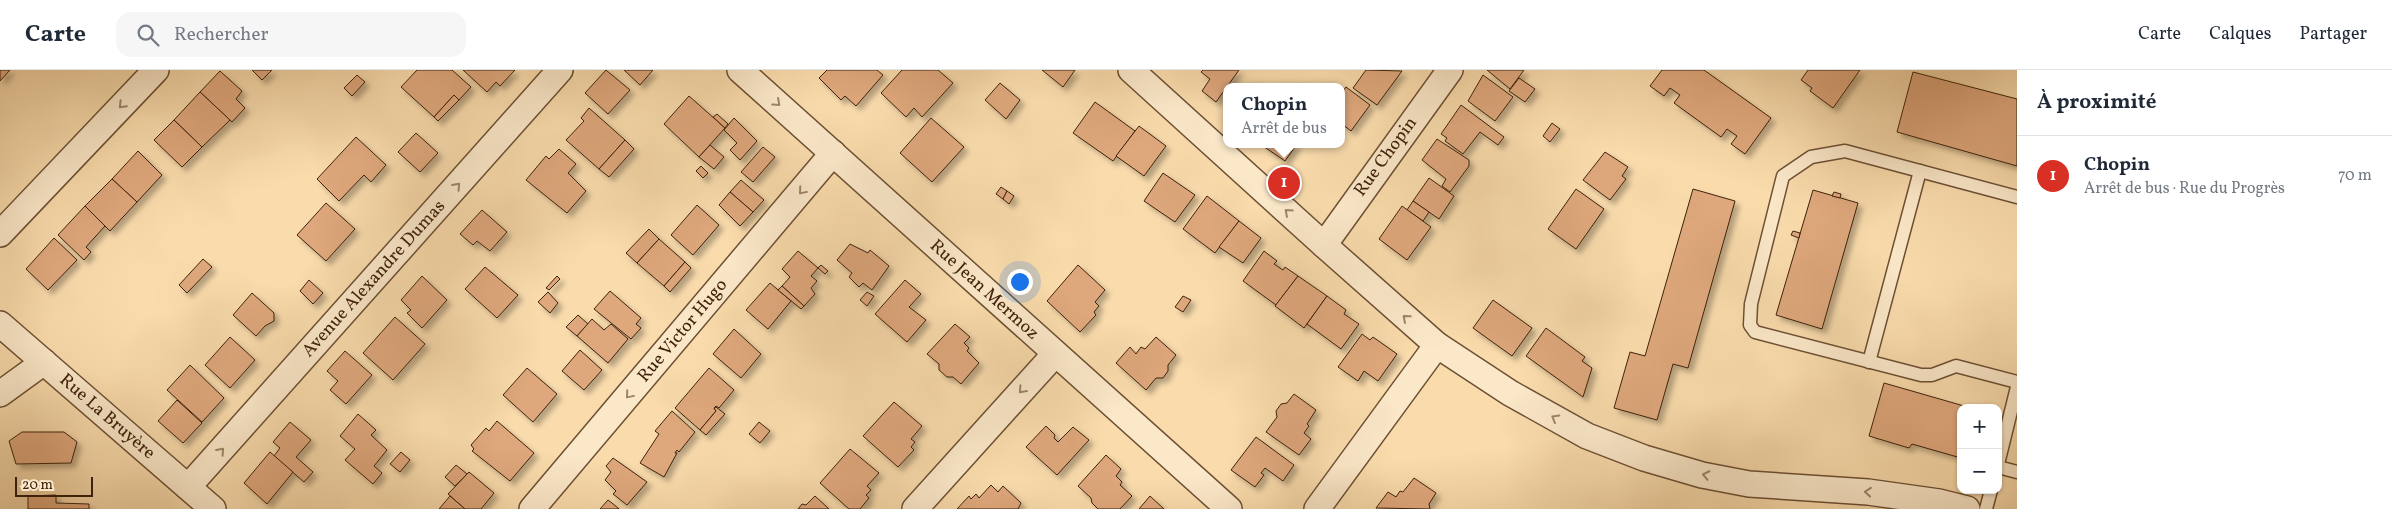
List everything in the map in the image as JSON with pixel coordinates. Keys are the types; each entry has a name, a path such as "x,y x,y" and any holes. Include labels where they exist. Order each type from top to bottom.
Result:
{"street":[{"path":"0,234 156,70"},
{"name":"Avenue Alexandre Dumas","path":"188,487 560,70"},
{"name":"Rue Jean Mermoz","path":"740,70 1230,509"},
{"name":"Rue Chopin","path":"1324,245 1450,70"},
{"path":"1147,75 1324,245 1438,345 1510,393 1587,436 1644,458 1702,475 1749,484 1868,492 1939,502 1967,509"},
{"name":"Rue Victor Hugo","path":"532,509 833,154"},
{"name":"Rue La Bruyère","path":"0,324 213,509"},
{"path":"1316,509 1438,345"},
{"path":"914,509 1055,354"},
{"path":"0,394 44,362"}],"lane":[{"path":"2017,198 1845,151 1810,157 1783,176 1751,304 1750,325 1755,332 1869,362 1932,375 1956,366 2017,382"},
{"path":"1869,362 1920,171"},
{"path":"2002,449 2017,387"},
{"path":"2002,466 2017,472"},
{"path":"1986,509 1990,494"}],"building":[{"path":"0,70 10,70 0,81"},
{"path":"252,70 272,70 262,80"},
{"path":"417,70 452,70 471,87 459,100 454,95 434,117 401,87"},
{"path":"463,70 515,70 500,86 496,82 487,92"},
{"path":"606,70 630,90 608,114 585,93"},
{"path":"624,70 653,70 640,85"},
{"path":"827,70 877,70 883,75 856,106 845,96 841,100 819,78"},
{"path":"902,70 938,70 953,83 922,117 914,108 906,117 881,93"},
{"path":"1042,70 1075,70 1063,87"},
{"path":"1203,70 1239,70 1230,83 1223,83 1223,92 1216,102 1202,91 1210,79 1201,72"},
{"path":"1366,70 1402,71 1377,105 1353,88"},
{"path":"1487,70 1524,70 1510,89"},
{"path":"1662,70 1704,70 1771,118 1745,154 1731,144 1737,136 1727,129 1721,137 1674,103 1680,95 1670,88 1664,96 1650,86"},
{"path":"1808,70 1860,70 1833,108 1810,91 1812,88 1801,80"},
{"path":"220,71 242,91 236,99 245,108 232,122 200,92"},
{"path":"1913,72 2017,99 2017,166 1897,132"},
{"path":"357,75 365,82 352,96 344,88"},
{"path":"1483,75 1513,97 1495,121 1468,101"},
{"path":"1519,78 1535,89 1525,102 1509,91"},
{"path":"1000,83 1020,100 1006,119 985,100"},
{"path":"1346,87 1370,105 1351,131 1345,126"},
{"path":"200,92 230,120 202,147 174,120"},
{"path":"454,95 459,100 438,121 434,117"},
{"path":"689,96 725,128 699,157 664,124"},
{"path":"1095,102 1135,131 1113,161 1073,133"},
{"path":"1461,105 1504,137 1498,145 1480,132 1463,154 1445,141 1447,138 1441,134"},
{"path":"589,108 625,140 599,169 566,140 584,121 581,118"},
{"path":"717,114 728,124 725,128 713,117"},
{"path":"734,118 757,141 740,160 730,150 737,143 724,130"},
{"path":"931,118 964,147 932,182 900,153"},
{"path":"174,120 202,147 182,167 154,140"},
{"path":"1552,123 1560,129 1550,142 1543,136"},
{"path":"1139,126 1166,146 1144,176 1116,156"},
{"path":"416,133 438,153 420,172 398,152"},
{"path":"356,137 386,165 371,182 364,175 339,201 317,179"},
{"path":"1437,139 1469,160 1469,166 1450,192 1442,186 1446,179 1422,160"},
{"path":"625,140 634,149 609,177 599,169"},
{"path":"710,145 724,157 714,169 699,157"},
{"path":"763,147 775,157 753,182 741,172"},
{"path":"1266,148 1294,148 1285,161"},
{"path":"559,149 576,164 568,173 586,191 567,213 526,180 546,156 549,159"},
{"path":"138,151 162,175 137,202 112,179"},
{"path":"1605,152 1628,167 1622,176 1626,179 1610,200 1583,180"},
{"path":"701,166 708,173 703,178 696,171"},
{"path":"1163,173 1195,195 1175,222 1144,201"},
{"path":"1429,178 1454,196 1439,219 1413,201"},
{"path":"112,179 137,202 110,231 85,206"},
{"path":"741,180 764,200 753,212 730,192"},
{"path":"1001,187 1007,191 1003,199 996,194"},
{"path":"1576,189 1604,209 1576,249 1548,229"},
{"path":"1693,189 1735,201 1688,368 1673,364 1657,420 1614,408 1630,352 1645,356"},
{"path":"1813,190 1858,203 1822,329 1776,315"},
{"path":"1007,191 1014,196 1009,204 1003,199"},
{"path":"730,192 753,212 740,226 719,205"},
{"path":"1834,192 1841,194 1840,198 1832,196"},
{"path":"1207,196 1239,221 1215,253 1183,229"},
{"path":"1413,201 1429,212 1423,221 1407,210"},
{"path":"326,203 355,229 326,261 297,235"},
{"path":"697,205 719,225 693,255 671,235"},
{"path":"85,206 105,226 86,247 91,252 84,260 58,235"},
{"path":"1402,206 1431,227 1407,260 1379,239"},
{"path":"482,210 507,232 490,251 477,241 473,245 460,234"},
{"path":"1239,221 1261,238 1243,263 1219,247"},
{"path":"649,229 659,239 637,263 626,253"},
{"path":"1793,231 1800,233 1799,238 1791,235"},
{"path":"54,238 77,260 48,290 26,269"},
{"path":"659,239 685,262 664,286 637,263"},
{"path":"850,244 868,253 870,250 889,266 872,290 863,283 859,287 849,277 852,273 837,260"},
{"path":"798,251 818,268 811,276 817,281 811,288 815,294 804,306 782,286 790,277 782,269"},
{"path":"1264,251 1277,261 1274,264 1283,270 1285,267 1298,276 1276,305 1243,281"},
{"path":"203,259 212,267 187,293 179,285"},
{"path":"685,262 691,268 670,292 664,286"},
{"path":"821,265 828,271 825,274 818,268"},
{"path":"1078,265 1105,290 1095,302 1099,306 1094,312 1096,315 1080,332 1047,301"},
{"path":"485,267 518,295 497,318 465,289"},
{"path":"422,276 447,300 422,328 407,313 411,310 401,300"},
{"path":"557,276 560,279 549,290 546,288"},
{"path":"1298,276 1327,296 1304,328 1275,306"},
{"path":"309,280 323,293 313,304 300,291"},
{"path":"905,280 921,294 909,307 926,320 907,342 875,314"},
{"path":"770,283 791,301 768,329 746,310"},
{"path":"782,286 804,306 801,309 778,290"},
{"path":"610,291 641,318 636,324 641,328 631,339 594,309"},
{"path":"548,292 558,303 550,313 538,302"},
{"path":"867,292 874,296 867,306 860,300"},
{"path":"252,293 274,313 274,321 265,326 256,336 233,315"},
{"path":"1183,296 1191,300 1183,312 1175,307"},
{"path":"1327,296 1346,310 1344,314 1359,324 1341,349 1307,324"},
{"path":"1493,300 1532,328 1512,356 1473,328"},
{"path":"578,315 588,324 577,336 566,327"},
{"path":"395,317 425,344 393,380 363,353"},
{"path":"592,319 604,330 611,324 628,339 608,363 577,336"},
{"path":"955,324 970,337 964,343 969,348 967,351 979,363 961,384 953,377 947,377 939,370 939,364 927,354"},
{"path":"1546,328 1585,357 1582,361 1592,368 1583,397 1526,356"},
{"path":"734,329 761,354 741,378 713,354"},
{"path":"1362,334 1370,340 1373,337 1397,354 1378,381 1364,371 1358,381 1338,367"},
{"path":"230,337 255,360 230,388 205,365"},
{"path":"1156,337 1176,355 1168,365 1168,371 1163,378 1156,378 1146,390 1116,363 1130,347 1136,354 1141,347 1145,349"},
{"path":"580,350 602,370 584,390 562,371"},
{"path":"345,351 372,375 346,404 330,390 338,381 327,371"},
{"path":"190,365 224,398 202,422 167,390"},
{"path":"527,368 557,394 533,422 503,395"},
{"path":"709,368 734,390 719,408 716,406 714,408 716,411 700,430 675,408"},
{"path":"1884,383 1957,404 1957,457 1912,444 1909,448 1869,436"},
{"path":"1294,394 1316,410 1307,424 1309,426 1304,433 1311,439 1299,455 1266,432 1277,417 1276,411 1281,404 1287,403"},
{"path":"177,400 202,423 183,443 158,421"},
{"path":"894,402 922,426 911,439 915,442 911,447 914,450 898,467 863,436"},
{"path":"716,407 725,414 706,435 700,430 716,411 714,408"},
{"path":"672,411 695,432 679,452 677,450 664,477 640,463 659,434 655,431"},
{"path":"358,414 376,430 371,435 387,450 374,466 382,473 373,484 345,460 355,449 340,436"},
{"path":"497,421 534,453 510,481 472,451 474,449 471,445 486,428 489,431"},
{"path":"290,422 311,440 296,457 313,472 304,482 274,456 280,448 273,442"},
{"path":"759,422 770,431 760,443 749,434"},
{"path":"1046,426 1055,435 1054,438 1058,442 1073,427 1089,440 1057,475 1026,447"},
{"path":"22,432 64,432 77,442 71,463 16,464 9,441"},
{"path":"1256,437 1294,465 1283,481 1265,468 1261,473 1264,475 1255,487 1231,470"},
{"path":"850,449 879,473 867,486 871,490 866,495 869,498 860,509 849,509 820,483"},
{"path":"270,452 293,472 267,504 244,483"},
{"path":"401,452 410,460 400,472 390,464"},
{"path":"1106,455 1121,469 1116,476 1122,482 1120,485 1132,496 1120,509 1098,509 1092,503 1091,498 1078,486"},
{"path":"613,458 647,482 627,505 613,494 616,491 605,480 611,472 606,466"},
{"path":"456,465 467,474 455,486 445,477"},
{"path":"469,472 494,493 481,509 465,509 448,494"},
{"path":"1414,478 1436,493 1429,504 1430,509 1376,508 1388,492 1396,497 1400,491 1403,492"},
{"path":"991,485 998,492 1003,486 1021,503 1018,509 957,509 969,496 971,499 976,494 979,498"},
{"path":"56,495 56,503 89,504 89,509 28,509 28,496"},
{"path":"450,496 465,509 439,509"},
{"path":"815,496 829,509 798,509 802,504 806,505"},
{"path":"1150,496 1164,509 1139,509"},
{"path":"608,500 612,503 619,509 600,509"}],"place":[{"name":"Chopin","path":"1284,183"}]}
